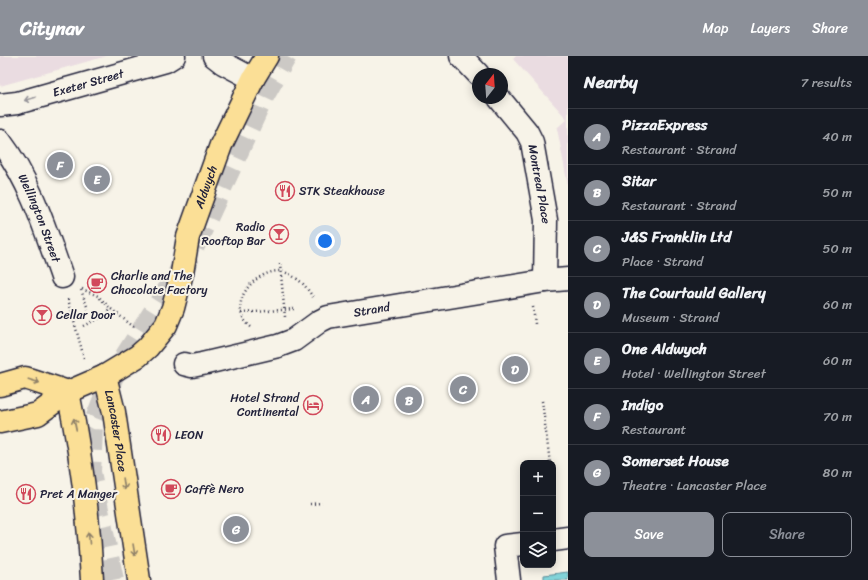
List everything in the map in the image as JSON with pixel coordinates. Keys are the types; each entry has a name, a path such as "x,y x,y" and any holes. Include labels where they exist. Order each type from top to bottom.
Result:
{"main road":[{"name":"Aldwych","path":"98,380 138,356 148,347 166,325 174,301 191,230 221,145 253,79 267,56"},
{"path":"0,385 25,378 68,392"},
{"path":"0,422 38,414 68,392 98,380"},
{"name":"Lancaster Place","path":"98,380 114,412 139,580"},
{"path":"68,392 77,433 92,580"}],"street":[{"name":"Exeter Street","path":"0,106 17,103 166,61 174,56"},
{"path":"214,56 253,79"},
{"path":"461,56 472,68"},
{"name":"Montreal Place","path":"504,104 527,132 532,142 546,220 545,281"},
{"name":"Wellington Street","path":"0,141 14,159 74,283"},
{"name":"Strand","path":"184,364 192,366 278,346 294,340 320,321 324,312 568,279"},
{"path":"556,540 568,538"},
{"path":"509,580 505,546 520,544"}],"path":[{"path":"280,264 285,332 306,331"},
{"path":"252,328 248,325 241,313 241,302 244,291 262,275 280,271 302,283 324,312"},
{"path":"74,283 88,308"},
{"path":"74,283 88,292 98,296 127,321"},
{"path":"84,326 98,319 112,309"},
{"path":"71,310 80,342 98,380"},
{"path":"241,313 284,310 324,312"},
{"path":"542,401 550,460"},
{"path":"310,504 322,503"}],"shaded area":[{"path":"0,56 107,56 0,86"},
{"path":"516,56 568,56 568,186 557,128 567,119 513,59"}],"water":[{"path":"568,572 568,580 544,580 544,575"}],"tunnel":[{"path":"113,580 90,472 92,429 113,376 189,257 264,95 286,56"}],"place":[{"name":"Indigo","path":"60,165"},
{"name":"One Aldwych","path":"97,179"},
{"name":"STK Steakhouse","path":"285,191"},
{"name":"Radio Rooftop Bar","path":"279,234"},
{"name":"Charlie and The Chocolate Factory","path":"97,283"},
{"name":"Cellar Door","path":"42,315"},
{"name":"The Courtauld Gallery","path":"515,369"},
{"name":"J&S Franklin Ltd","path":"463,389"},
{"name":"PizzaExpress","path":"366,399"},
{"name":"Sitar","path":"409,400"},
{"name":"Hotel Strand Continental","path":"313,405"},
{"name":"LEON","path":"161,435"},
{"name":"Caffè Nero","path":"171,489"},
{"name":"Pret A Manger","path":"26,494"},
{"name":"Somerset House","path":"236,529"}]}
